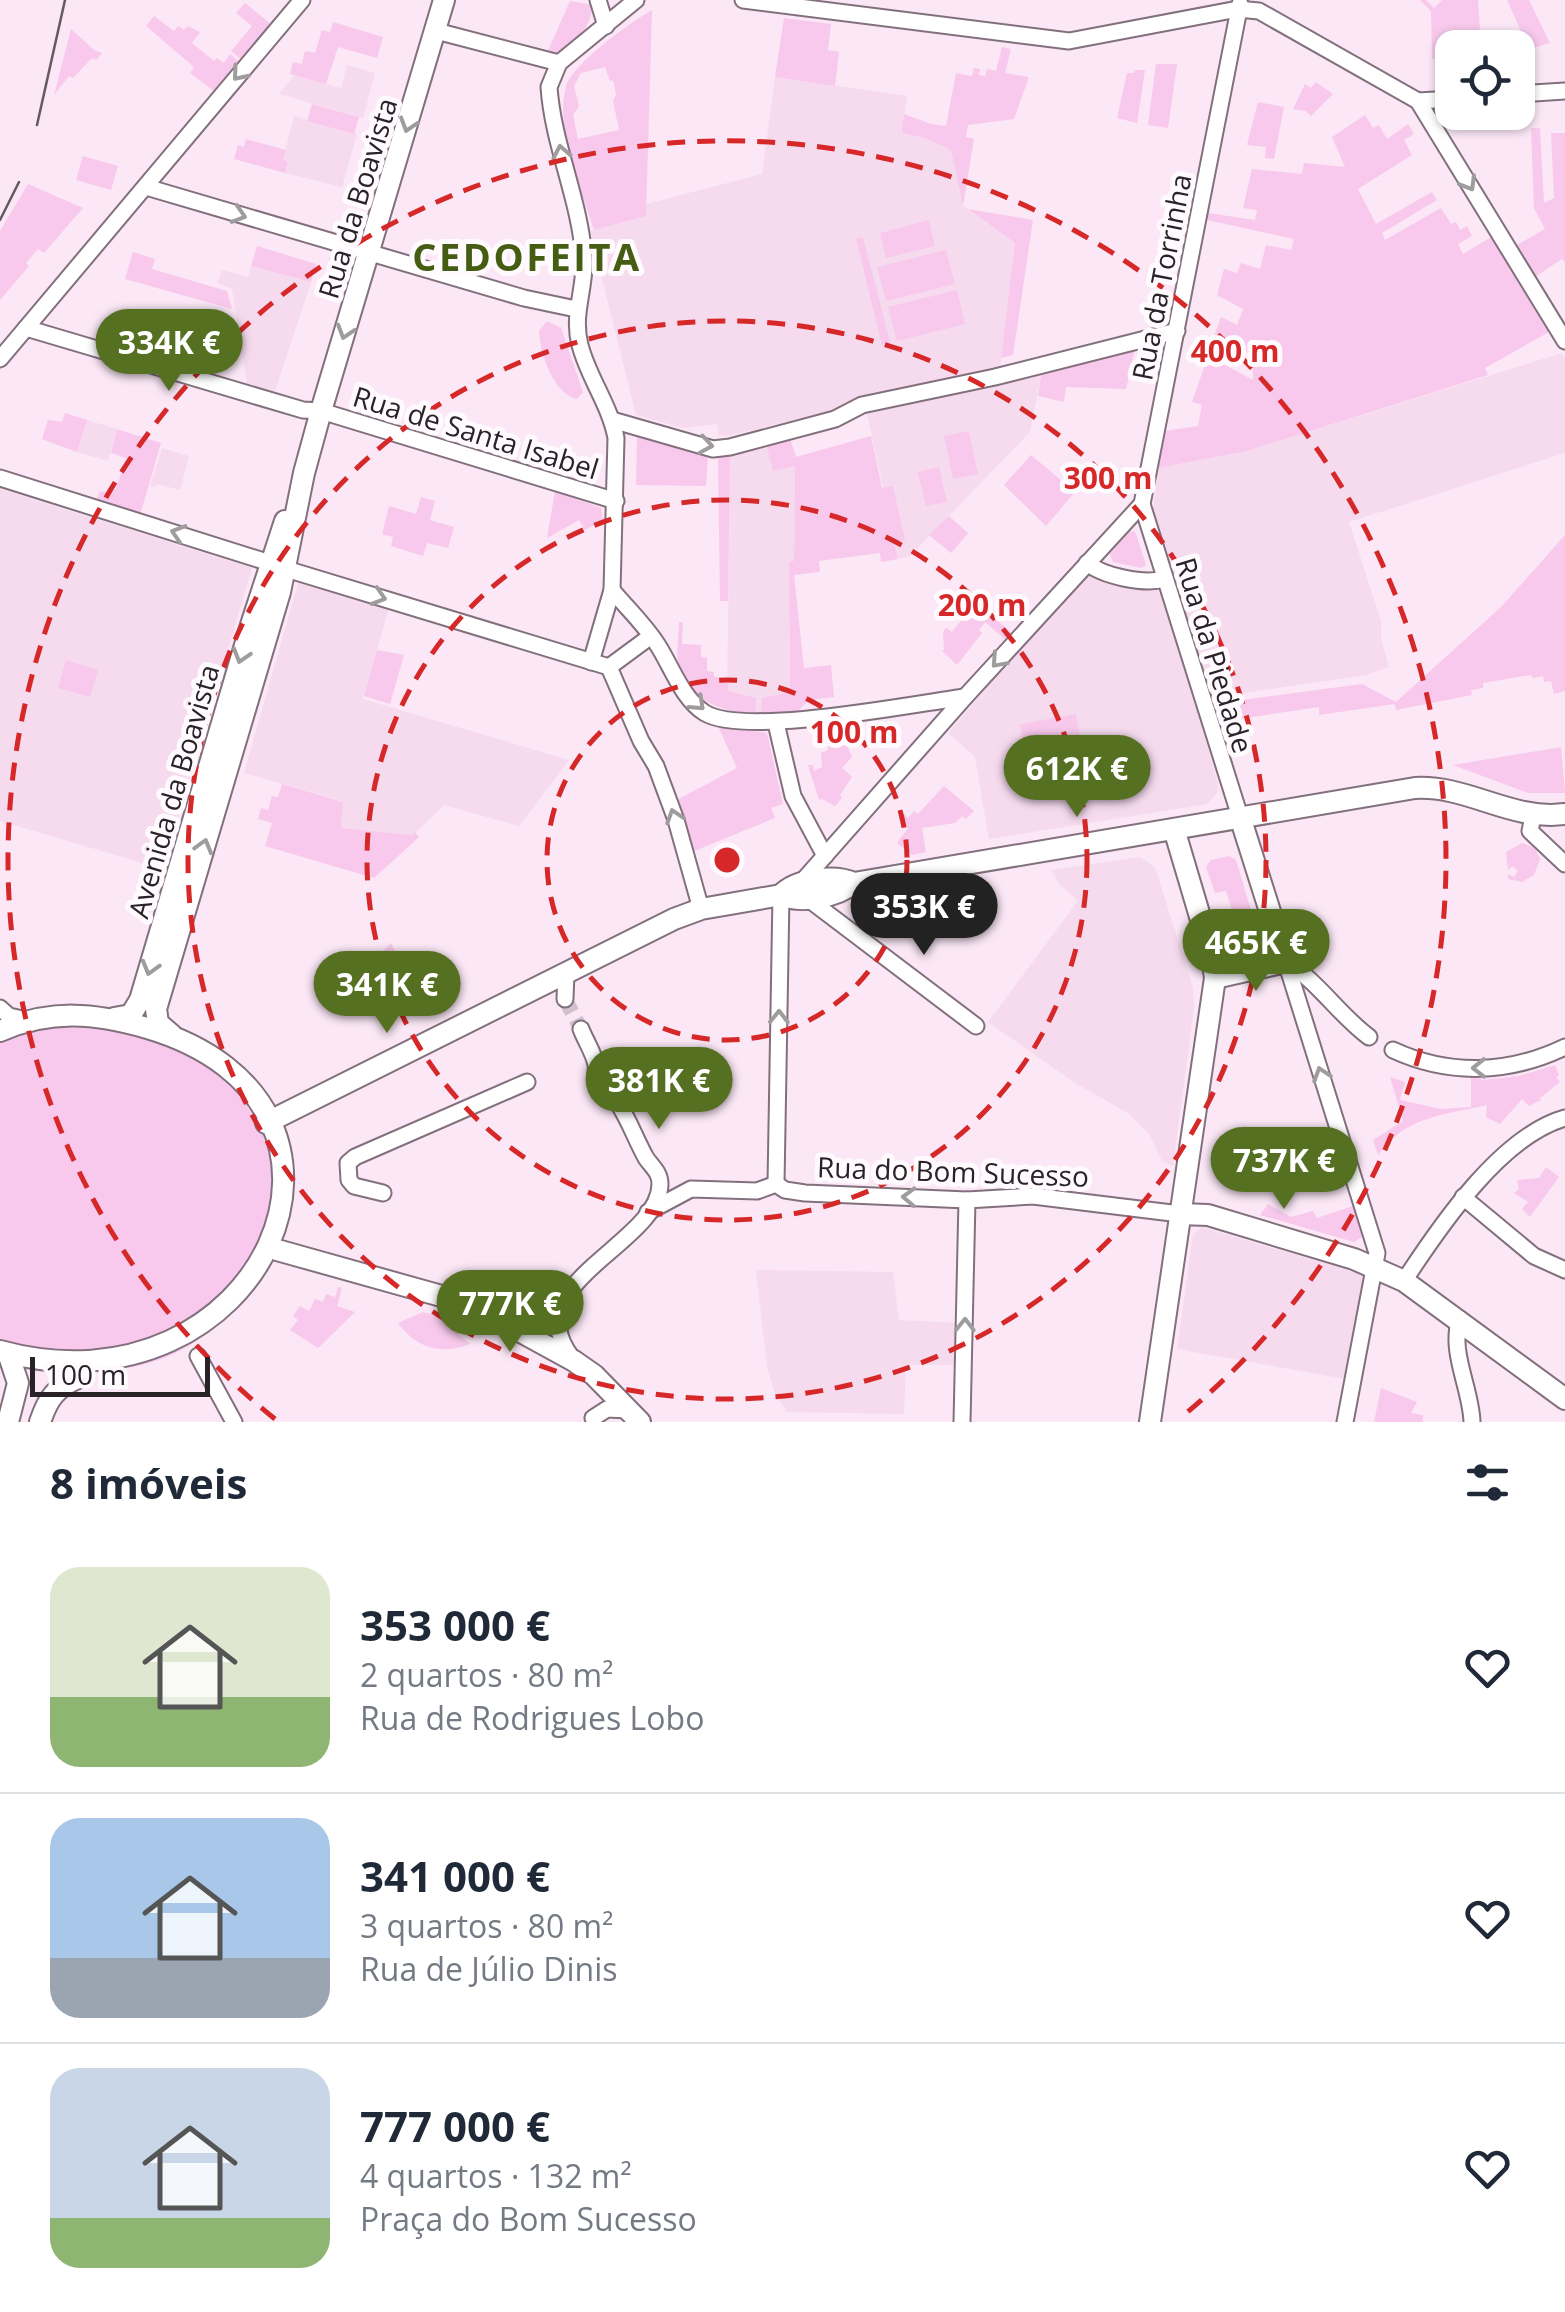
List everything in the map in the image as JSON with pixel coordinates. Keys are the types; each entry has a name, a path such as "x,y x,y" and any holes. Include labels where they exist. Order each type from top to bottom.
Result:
{"main road":[{"name":"Rua da Boavista","path":"321,411 444,0"},
{"path":"278,566 321,411"},
{"name":"Avenida da Boavista","path":"112,1018 131,1014 140,1000 278,566"},
{"name":"Avenida da Boavista","path":"172,1036 158,1023 156,1009 278,566"},
{"path":"266,1124 674,919 702,909 781,895 789,886 804,891 842,878 848,888 1428,788 1531,824 1565,814"},
{"path":"1214,978 1286,962 1241,820"},
{"path":"1150,1422 1214,978 1212,958 1174,829"},
{"path":"0,1032 27,1020 64,1014 112,1018 196,1046 228,1070 254,1100 266,1124 277,1152 283,1188 277,1250 248,1309"},
{"name":"Rua do Bom Sucesso","path":"1180,1214 1208,1215 1376,1267 1460,1319 1565,1398"},
{"path":"277,1250 470,1304 574,1361 594,1375 634,1416"},
{"path":"191,1360 219,1339"},
{"path":"5,1354 56,1373 87,1378 62,1385 51,1395 40,1422"},
{"path":"5,1354 18,1383 8,1422"}],"street":[{"path":"0,359 302,0"},
{"path":"598,0 606,26"},
{"path":"592,662 612,590 616,500 612,420 584,360 578,336 576,309 584,259 549,93 558,63 636,0"},
{"path":"743,0 796,3 1069,41 1240,5 1259,11 1418,101 1565,341"},
{"name":"Rua da Torrinha","path":"1142,504 1240,5"},
{"path":"436,31 558,63"},
{"path":"1535,93 1565,90"},
{"path":"1418,101 1435,100"},
{"path":"146,186 524,298 576,309"},
{"name":"Rua de Santa Isabel","path":"26,328 616,500"},
{"path":"612,420 712,448 730,446 835,419 862,405 995,377 1177,331"},
{"path":"0,478 609,667"},
{"path":"976,1026 804,891 826,856 1142,504"},
{"name":"Rua da Piedade","path":"1142,504 1241,820"},
{"path":"1087,563 1096,570 1154,582 1164,579"},
{"path":"612,590 651,636 691,701 705,713 720,718 776,723 965,697"},
{"path":"609,667 651,636"},
{"path":"609,667 640,741 656,766 702,909"},
{"path":"776,723 792,796 826,856"},
{"path":"1531,824 1565,864"},
{"path":"845,925 841,906 848,888"},
{"path":"776,1184 781,895"},
{"path":"1286,962 1302,971 1350,1023 1369,1037"},
{"path":"1286,962 1375,1240 1376,1267 1345,1422"},
{"path":"566,973 566,999"},
{"path":"0,1008 10,1016 27,1020"},
{"path":"580,1029 596,1063 596,1078 618,1103 648,1161 658,1172 658,1196 648,1212"},
{"path":"1392,1050 1435,1066 1464,1068 1520,1064 1565,1047"},
{"path":"383,1193 354,1186 348,1172 348,1163 354,1157 527,1082"},
{"path":"1404,1281 1463,1197 1538,1126 1565,1118"},
{"name":"Rua do Bom Sucesso","path":"574,1287 648,1212 692,1189 757,1191 776,1184 785,1190 805,1193 967,1200 1034,1196 1180,1214"},
{"path":"1463,1197 1534,1256 1565,1270"},
{"path":"962,1422 967,1200"},
{"path":"470,1304 530,1310 574,1287"},
{"path":"574,1287 559,1309 556,1327 561,1344 574,1361"},
{"path":"1460,1319 1454,1337 1472,1403 1472,1422"},
{"path":"191,1360 234,1422"},
{"path":"593,1418 608,1409 634,1416"}],"shaded area":[{"path":"1420,0 1434,8 1442,0 1478,0 1480,30 1435,30 1432,59 1431,11"},
{"path":"1507,0 1529,0 1550,43 1535,47 1535,30 1520,30"},
{"path":"570,1 592,5 588,22 572,44 547,53"},
{"path":"245,3 271,24 241,59 231,51 252,26 236,13"},
{"path":"652,10 646,216 594,230 566,140 566,87 590,56","holes":["605,67 610,81 613,80 616,95 613,101 619,130 578,139 573,115 579,106 574,86 581,73"]},
{"path":"154,16 174,31 178,26 184,30 188,26 200,32 192,43 214,61 217,58 224,63 230,54 239,62 214,91 190,73 194,67 146,26"},
{"path":"784,18 831,24 828,50 839,52 835,86 775,77"},
{"path":"333,22 383,37 377,58 338,47 326,84 290,74 293,62 302,64 305,51 315,53 322,30 330,32"},
{"path":"71,29 102,53 73,78 69,76 54,95"},
{"path":"1002,47 1011,49 1005,73 1029,77 1014,119 968,125 966,137 974,139 963,206 951,150 902,133 904,114 946,126 956,73 972,76 974,68 985,76 987,69 996,71"},
{"path":"1156,64 1177,64 1168,128 1148,125"},
{"path":"347,65 375,73 363,118 279,94 295,75 341,88"},
{"path":"1145,70 1137,123 1117,118 1127,73"},
{"path":"775,77 907,96 902,133 951,150 963,206 1015,243 1000,369 728,436 719,435 717,424 683,428 636,415 590,231 646,216 646,204 762,174"},
{"path":"1316,82 1333,94 1311,116 1293,109 1305,84 1311,88"},
{"path":"1258,102 1284,107 1274,159 1265,158 1266,147 1247,145"},
{"path":"312,104 359,117 354,134 307,121"},
{"path":"1365,115 1373,128 1379,125 1387,139 1408,124 1414,134 1404,140 1412,155 1358,189 1376,224 1432,192 1437,200 1382,233 1385,240 1441,208 1451,224 1456,222 1460,230 1467,226 1472,236 1458,244 1463,254 1493,236 1549,332 1485,368 1488,375 1247,451 1158,468 1165,431 1198,426 1202,405 1192,402 1208,356 1253,380 1252,355 1214,336 1221,317 1237,325 1243,309 1217,295 1224,269 1237,273 1241,263 1260,269 1266,245 1291,250 1294,239 1207,220 1208,213 1255,220 1257,210 1243,208 1252,169 1302,174 1304,163 1345,167 1332,137"},
{"path":"294,116 357,134 342,187 285,173 288,163 283,159"},
{"path":"1540,128 1544,203 1554,198 1551,133 1565,133 1565,263 1562,259 1535,277 1517,245 1545,229 1534,208 1531,130"},
{"path":"246,139 286,150 285,173 234,159 238,145 244,147"},
{"path":"83,156 118,166 111,190 76,180"},
{"path":"28,184 83,208 44,253 38,249 0,300 0,231"},
{"path":"968,209 1033,220 1013,355 1001,358 1015,243"},
{"path":"929,220 935,246 886,258 880,233"},
{"path":"863,237 890,342 882,345 856,239"},
{"path":"257,246 316,264 311,282 251,266"},
{"path":"946,250 955,284 886,301 877,267"},
{"path":"133,252 155,259 152,269 227,291 232,309 125,279"},
{"path":"251,266 311,282 275,391 247,383 232,289 218,283 222,270 248,277"},
{"path":"957,290 965,324 897,341 888,307"},
{"path":"547,321 561,328 583,392 577,399 561,389 545,361 539,331"},
{"path":"1135,349 1126,389 1066,387 1064,402 1038,396 1042,370"},
{"path":"1562,353 1565,453 1349,522 1381,621 1381,639 1389,667 1366,675 1208,698 1153,511 1158,468 1247,451"},
{"path":"1042,370 1030,432 910,556 898,559 866,408"},
{"path":"65,413 87,420 77,452 42,439 48,420 62,422"},
{"path":"87,420 117,429 108,461 77,452"},
{"path":"117,429 161,443 140,515 96,502 100,491 109,493 116,489 126,458 111,453"},
{"path":"969,431 978,474 953,479 944,436"},
{"path":"637,434 708,455 706,486 636,485"},
{"path":"871,436 882,488 893,486 905,540 894,542 898,559 881,562 880,553 819,561 820,572 794,575 804,668 831,665 834,697 809,700 796,713 761,715 762,698 790,692 789,562 794,561 795,466 773,471 766,444 790,438 796,457"},
{"path":"790,438 795,457 794,562 789,563 790,714 755,715 727,710 730,454"},
{"path":"162,448 189,456 180,490 150,486"},
{"path":"730,454 728,601 720,601 718,457"},
{"path":"1031,455 1075,492 1046,526 1004,485"},
{"path":"939,467 947,502 926,506 918,472"},
{"path":"0,489 252,568 163,869 0,821"},
{"path":"555,491 601,508 603,521 585,530 579,520 547,538"},
{"path":"421,497 435,501 430,520 454,527 448,548 427,543 423,556 391,546 393,537 382,534 389,506 416,514"},
{"path":"949,516 968,533 951,553 929,535"},
{"path":"1135,531 1146,565 1141,568 1113,562 1110,554 1129,532"},
{"path":"1565,535 1565,691 1554,694 1551,681 1531,675 1483,683 1483,688 1471,690 1472,695 1396,710 1395,704 1319,715 1319,707 1219,722 1212,704 1362,684 1396,702 1502,606"},
{"path":"1082,576 1157,590 1160,594 1196,706 1218,783 1217,793 1207,804 989,839 975,757 948,733"},
{"path":"299,580 389,608 363,699 569,760 519,826 444,805 413,835 340,828 342,801 244,773"},
{"path":"976,602 1014,635 1008,642 985,622 979,630 982,633 957,665 942,651 943,632 946,628 952,632"},
{"path":"679,622 683,622 682,644 701,645 707,671 714,672 714,677 728,678 728,691 756,698 755,715 718,707 688,687 678,663"},
{"path":"377,650 404,655 390,704 364,696"},
{"path":"66,660 98,670 90,697 58,688"},
{"path":"1076,714 1085,765 1028,773 1020,724"},
{"path":"718,726 767,733 783,804 771,808 775,818 692,852 675,801 737,768"},
{"path":"857,736 860,742 848,748 852,757 842,768 852,777 840,795 842,798 835,806 819,800 808,765 813,765 814,771 822,767 821,752 827,751 830,740"},
{"path":"1561,747 1565,793 1528,793 1453,765"},
{"path":"282,784 343,802 341,828 412,835 415,832 419,837 374,878 265,846 272,823 258,819 261,808 268,810 272,796 278,797"},
{"path":"944,786 974,811 955,823 922,828 926,852 912,855 897,843 908,828 898,819 903,813 908,818 914,811 918,814"},
{"path":"1522,843 1535,848 1540,859 1534,875 1522,882 1508,879 1508,874 1514,877 1518,871 1513,866 1508,870 1506,852"},
{"path":"1229,856 1236,860 1261,944 1258,953 1237,958 1224,924 1235,920 1226,891 1215,893 1206,867 1211,860"},
{"path":"1140,857 1155,867 1193,988 1194,1009 1173,1166 1162,1161 1149,1134 1128,1113 1075,1083 988,1022 1078,901 1059,884 1051,870"},
{"path":"391,943 415,988 394,997 376,958"},
{"path":"71,1016 156,1038 208,1068 230,1086 251,1112 270,1160 274,1194 270,1239 252,1284 218,1324 193,1343 140,1365 112,1369 56,1363 0,1339 0,1041"},
{"path":"1555,1065 1560,1082 1529,1106 1522,1099 1500,1124 1486,1117 1487,1105 1441,1115 1400,1132 1378,1155 1373,1140 1403,1121 1390,1077 1405,1082 1400,1100 1441,1109 1471,1107 1471,1075 1482,1080 1519,1076"},
{"path":"1546,1167 1559,1177 1530,1217 1522,1209 1528,1202 1514,1193 1519,1189 1517,1180 1539,1178"},
{"path":"1268,1204 1291,1217 1313,1211 1317,1218 1353,1206 1362,1237 1354,1242 1260,1215"},
{"path":"1201,1227 1371,1277 1346,1379 1177,1349 1193,1235"},
{"path":"756,1270 893,1272 899,1320 956,1323 955,1365 906,1365 904,1414 787,1412 775,1394 767,1367"},
{"path":"338,1287 342,1288 337,1306 355,1312 318,1348 290,1330 298,1320 293,1316 300,1306 309,1311 315,1299 323,1302 326,1294 335,1297"},
{"path":"423,1312 439,1317 470,1344 440,1349 413,1339 398,1323"},
{"path":"1381,1388 1417,1402 1411,1413 1423,1415 1423,1422 1374,1422"}],"tunnel":[{"path":"565,999 581,1029"}],"tram line":[{"path":"37,125 65,0"},
{"path":"0,220 19,182"}],"district":[{"name":"CEDOFEITA","path":"527,256"}]}
